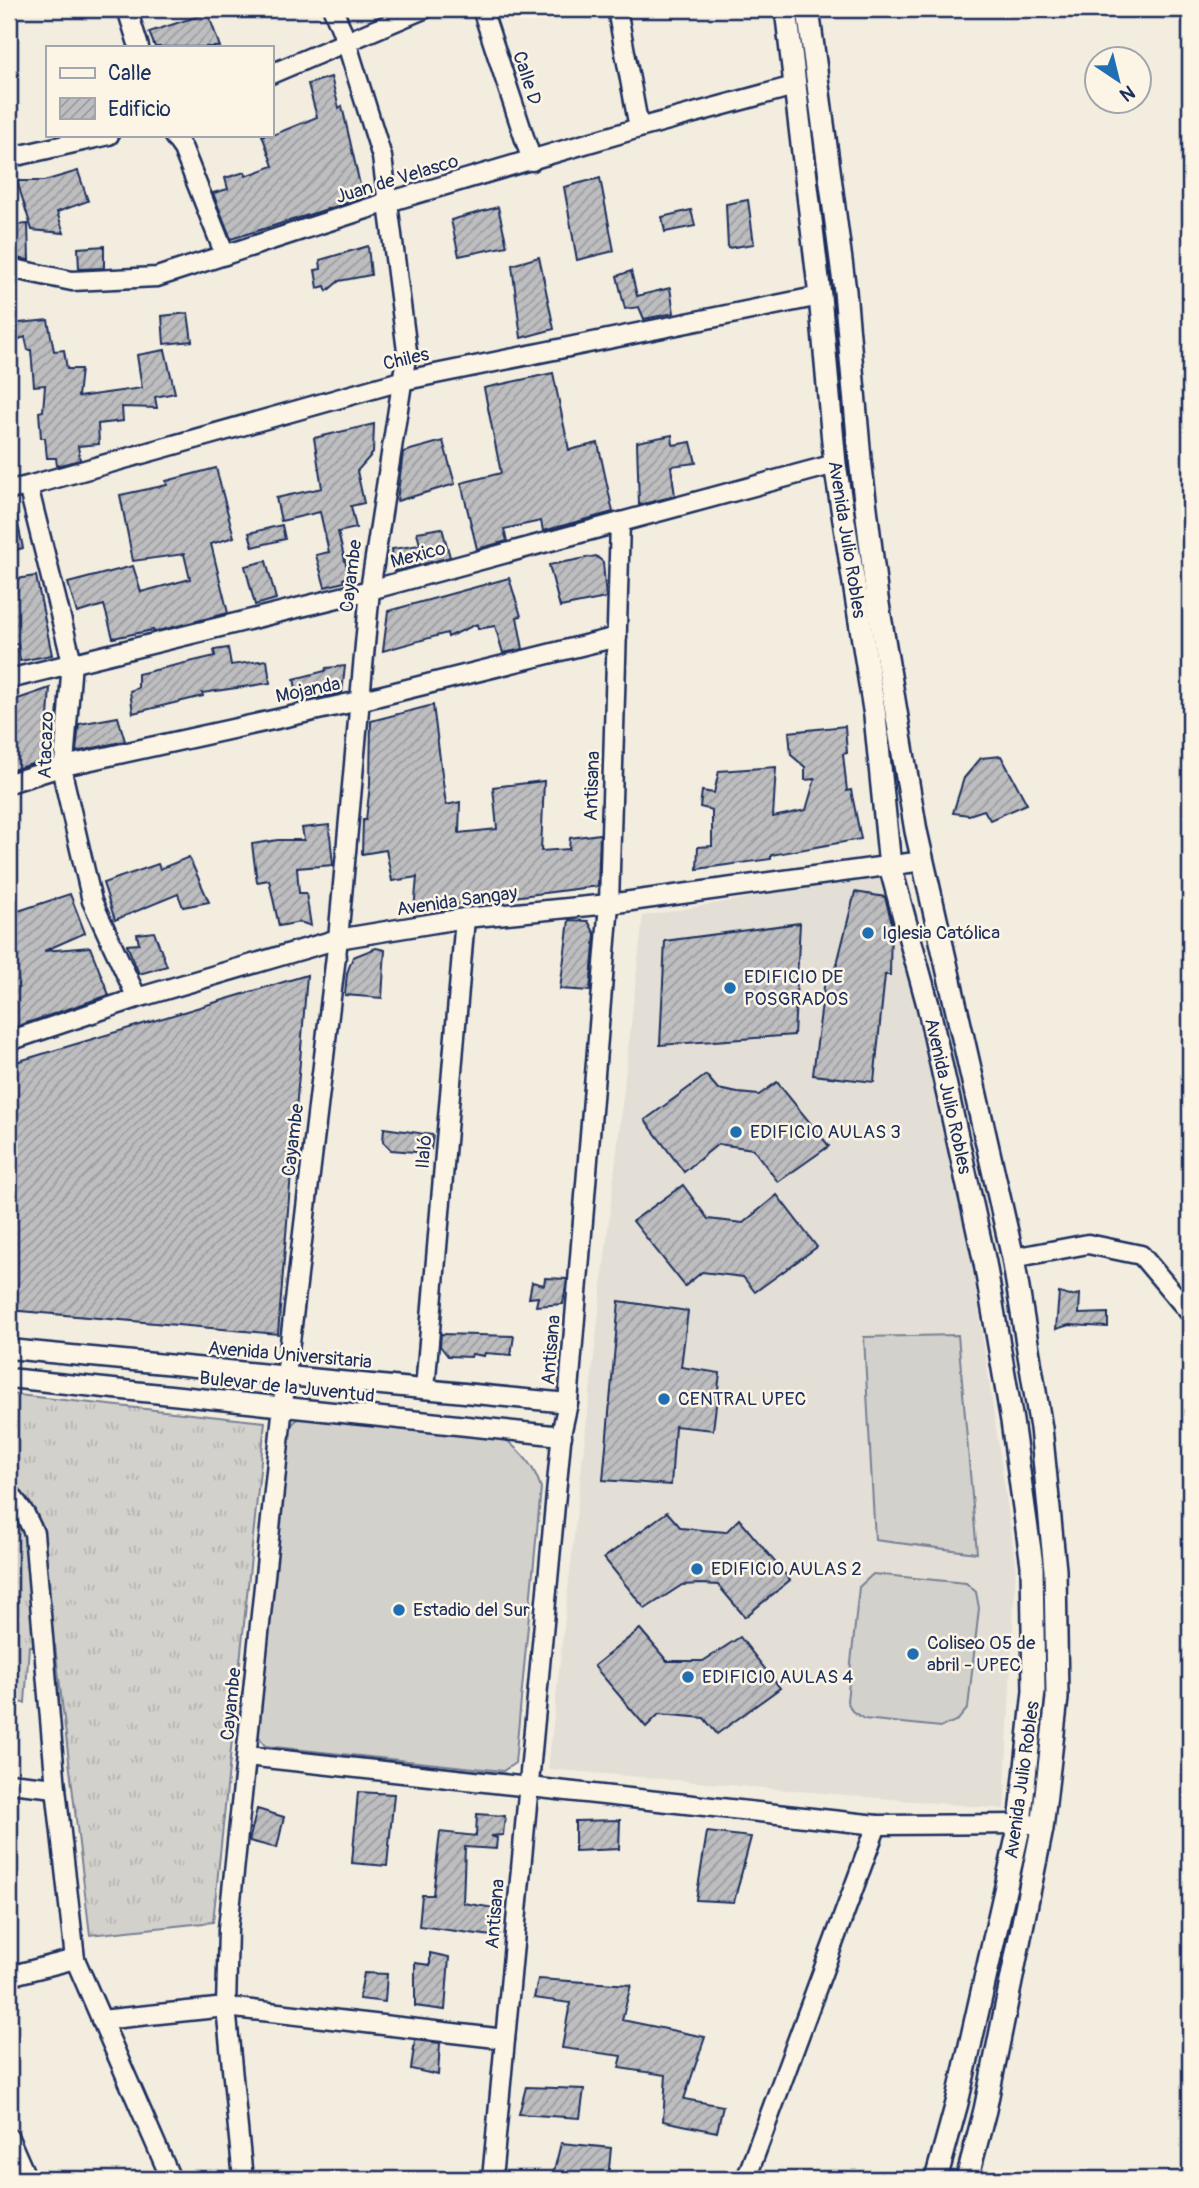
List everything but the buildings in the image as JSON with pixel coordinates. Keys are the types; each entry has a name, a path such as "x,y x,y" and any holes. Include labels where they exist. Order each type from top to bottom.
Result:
{"main road":[{"name":"Avenida Julio Robles","path":"786,9 820,296 835,464 874,716 890,866 928,1005 985,1263 1012,1421 1032,1565 1034,1691 1020,1824 957,2103 936,2179"},
{"name":"Avenida Julio Robles","path":"808,9 845,291 860,459 877,598 923,861 1013,1258 1041,1428 1055,1570 1057,1698 1042,1824 985,2110 967,2179"}],"street":[{"path":"127,9 139,46"},
{"name":"Cayambe","path":"243,2179 226,2007 228,1928 286,1376 338,939 370,590 407,351 382,157 346,41 333,9"},
{"path":"273,73 424,9"},
{"name":"Calle D","path":"482,9 532,161"},
{"path":"617,9 639,128"},
{"name":"Juan de Velasco","path":"9,268 72,281 157,277 388,202 639,128 794,86"},
{"path":"9,153 21,156 104,136"},
{"path":"174,136 188,159 225,255"},
{"name":"Chiles","path":"9,490 401,381 820,296"},
{"name":"Mexico","path":"9,679 370,590 835,464"},
{"name":"Atacazo","path":"28,486 72,662 63,776 92,901 137,998"},
{"name":"Antisana","path":"492,2179 562,1436 568,1403 609,904 620,522"},
{"name":"Mojanda","path":"9,783 64,765 359,701 617,637"},
{"name":"Avenida Sangay","path":"9,1041 137,998 338,939 465,918 609,904 923,861"},
{"name":"Ilaló","path":"425,1389 465,918"},
{"path":"1013,1258 1088,1244 1141,1255 1190,1313"},
{"name":"Avenida Universitaria","path":"9,1349 568,1403"},
{"name":"Bulevar de la Juventud","path":"9,1378 562,1436"},
{"path":"9,1492 25,1514 34,1533 56,1788 75,1959 171,2179"},
{"path":"247,1756 877,1825 1042,1824"},
{"path":"9,1783 56,1788"},
{"path":"746,2179 877,1825"},
{"path":"9,1976 75,1959"},
{"path":"102,2020 226,2007 505,2039"},
{"path":"9,2138 26,2179"}],"shaded area":[{"path":"886,877 930,1041 971,1258 1016,1564 1004,1809 548,1769 643,916 822,885"}],"green space":[{"path":"958,1335 977,1553 875,1540 864,1337"},
{"path":"9,1394 265,1422 213,1922 90,1935 55,1645 29,1646 25,1703 9,1702"},
{"name":"Estadio del Sur","path":"299,1417 503,1437 531,1466 541,1488 515,1763 503,1771 265,1746 256,1732 288,1429"},
{"name":"Coliseo 05 de abril - UPEC","path":"873,1574 966,1583 976,1592 979,1608 968,1708 958,1720 941,1727 864,1719 852,1711 847,1701 859,1587"}],"place":[{"name":"Iglesia Católica","path":"868,933"},
{"name":"EDIFICIO DE POSGRADOS","path":"730,988"},
{"name":"EDIFICIO AULAS 3","path":"736,1132"},
{"name":"CENTRAL UPEC","path":"664,1399"},
{"name":"EDIFICIO AULAS 2","path":"697,1569"},
{"name":"Estadio del Sur","path":"399,1610"},
{"name":"Coliseo 05 de abril - UPEC","path":"913,1654"},
{"name":"EDIFICIO AULAS 4","path":"688,1677"}]}
